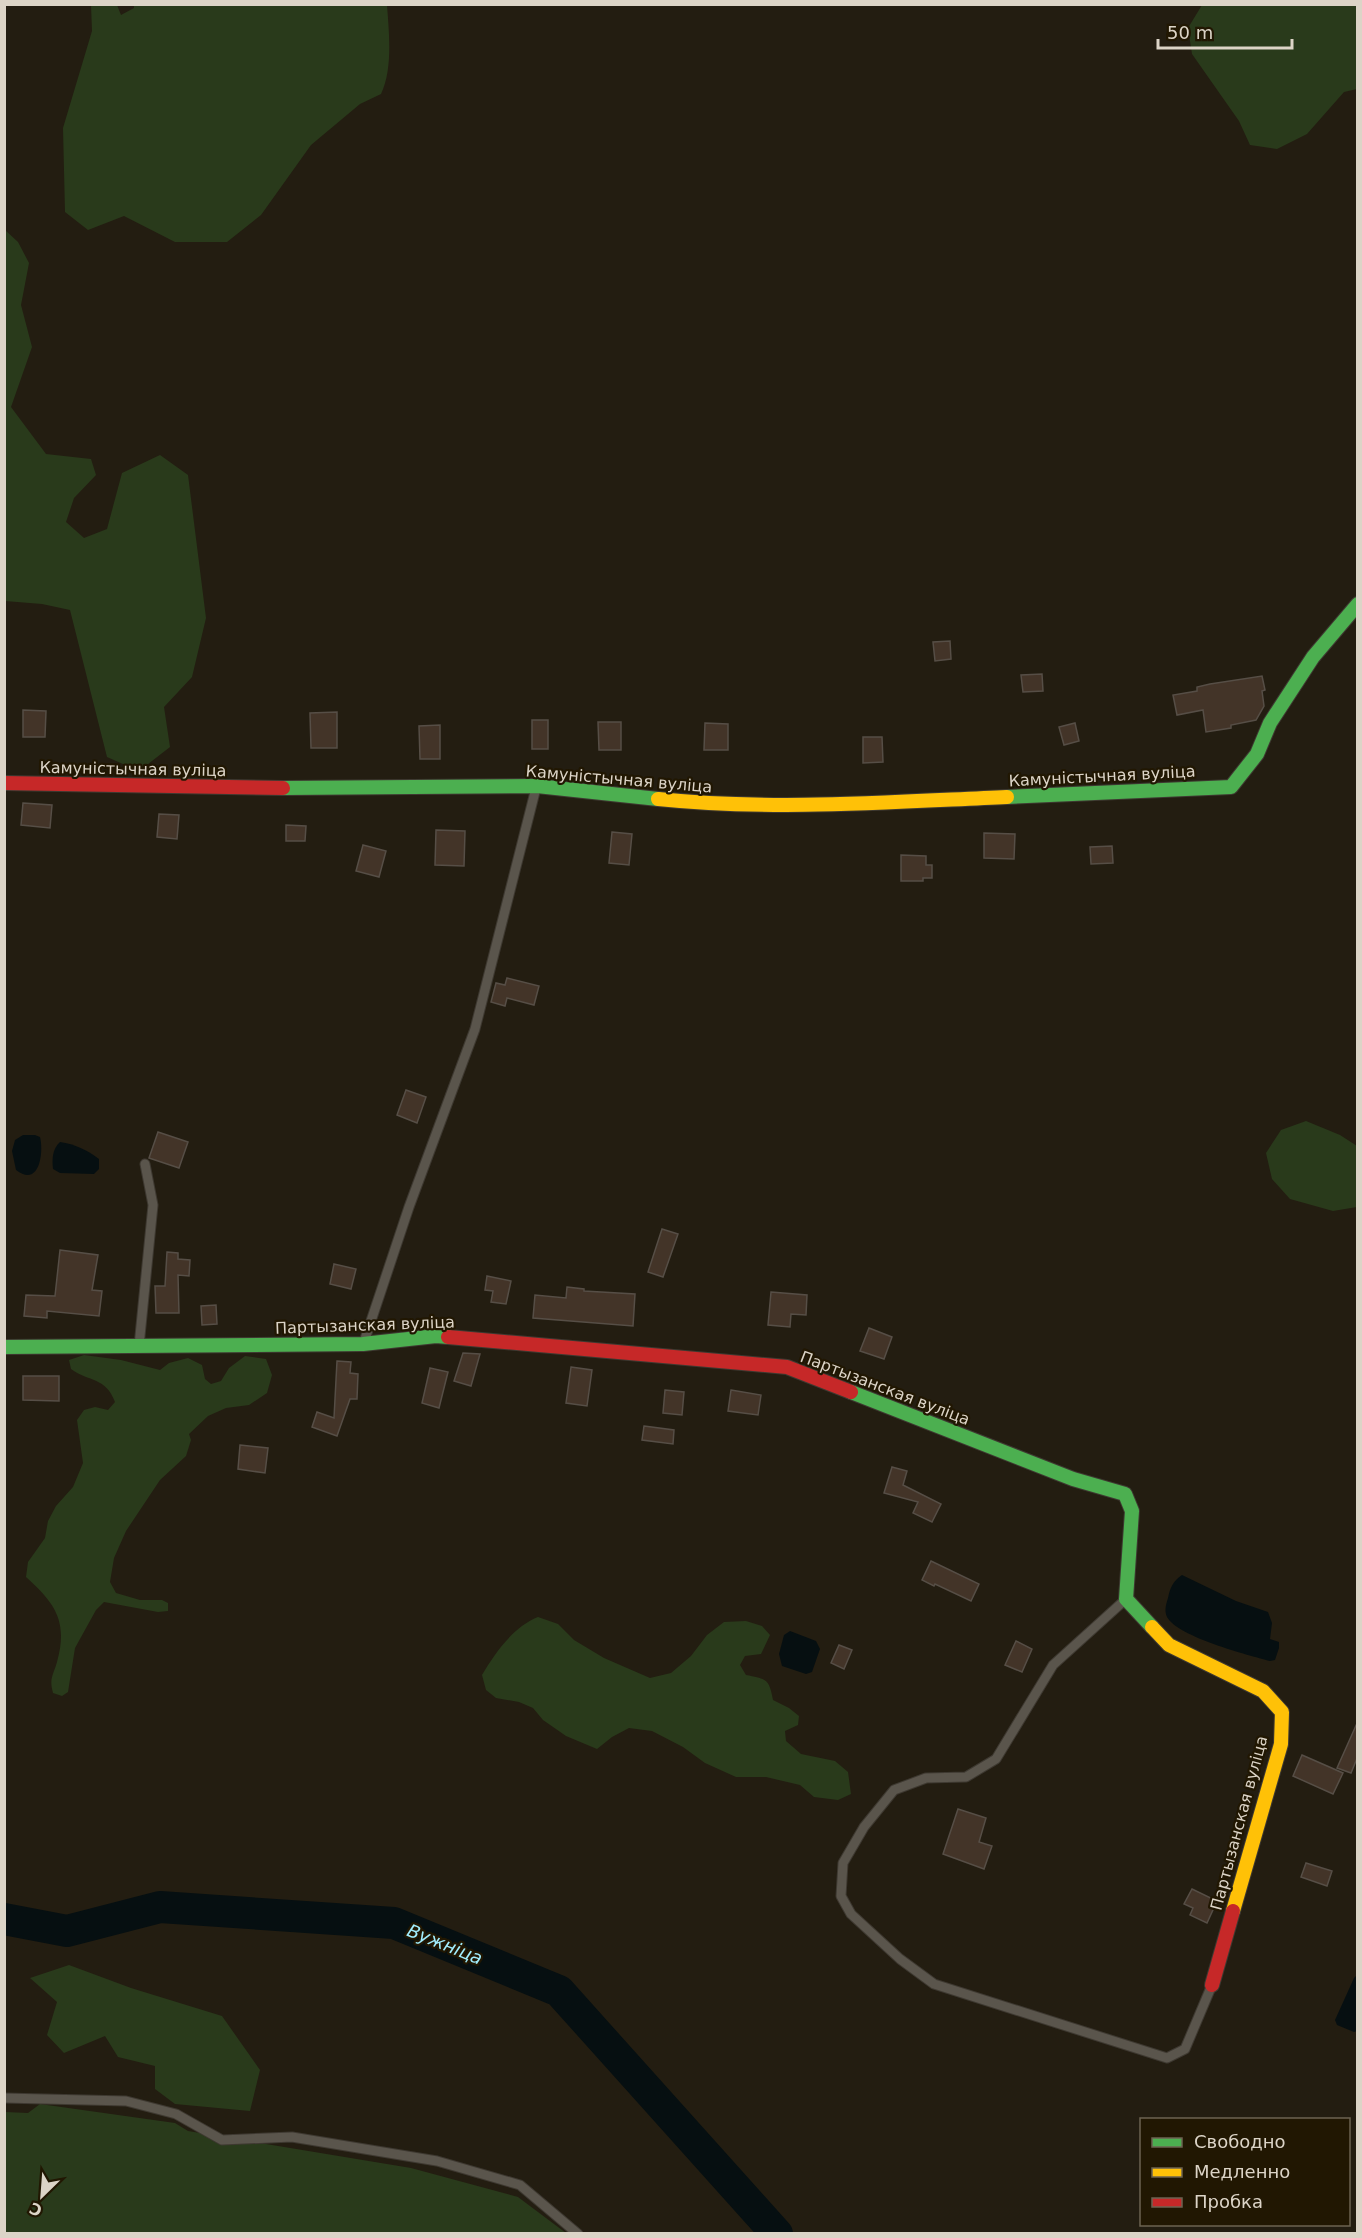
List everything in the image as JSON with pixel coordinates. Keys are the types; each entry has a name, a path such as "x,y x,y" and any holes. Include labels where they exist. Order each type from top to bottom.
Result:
{"street":[{"name":"Камуністычная вуліца","path":"4,783 237,788 537,786 715,805 894,802 1231,787 1257,754 1270,723 1313,657 1358,604"},
{"name":"Партызанская вуліца","path":"4,1347 363,1344 436,1336 787,1367 1073,1479 1125,1494 1132,1511 1126,1599 1169,1645 1263,1690 1282,1712 1281,1744 1212,1985"}],"lane":[{"path":"363,1344 409,1207 475,1029 537,786"},
{"path":"139,1346 153,1205 145,1164"},
{"path":"1126,1599 1053,1665 996,1759 966,1777 926,1778 894,1790 864,1827 843,1863 841,1896 851,1914 900,1959 934,1984 1167,2058 1185,2049 1212,1985"},
{"path":"4,2098 126,2101 176,2114 222,2140 292,2137 437,2162 520,2185 578,2234"}],"green space":[{"path":"91,5 117,5 121,15 134,8 134,5 387,5 389,50 385,84 381,94 360,104 311,145 261,215 227,242 175,242 124,216 88,230 65,212 63,128 92,31"},
{"path":"1202,5 1357,5 1357,89 1344,92 1307,134 1277,149 1250,145 1239,121 1192,54 1188,28"},
{"path":"5,230 18,242 29,263 21,305 32,347 11,407 46,454 91,459 96,475 74,498 66,522 84,538 107,529 122,473 160,455 188,475 206,618 192,677 164,707 170,747 139,771 107,757 70,610 42,604 5,601"},
{"path":"1306,1121 1340,1135 1357,1146 1357,1207 1333,1211 1290,1199 1272,1179 1266,1153 1281,1130"},
{"path":"84,1355 121,1360 160,1370 169,1363 188,1358 202,1365 205,1379 211,1384 221,1381 229,1368 245,1356 266,1359 272,1375 267,1393 249,1405 226,1408 208,1416 189,1434 191,1440 186,1456 160,1480 126,1531 114,1558 110,1582 116,1593 140,1600 162,1600 168,1603 168,1611 158,1612 104,1602 96,1610 75,1648 68,1692 62,1696 53,1693 51,1684 60,1648 60,1625 57,1615 45,1596 26,1577 28,1562 45,1538 48,1521 56,1506 73,1487 83,1463 77,1420 84,1410 95,1407 108,1410 115,1402 102,1384 71,1369 69,1360"},
{"path":"538,1617 558,1624 574,1640 604,1658 650,1678 671,1673 691,1656 707,1635 724,1622 746,1621 762,1626 770,1635 761,1654 745,1656 740,1665 746,1675 766,1681 773,1700 799,1716 798,1725 785,1731 786,1741 801,1754 835,1761 848,1772 851,1794 838,1800 814,1797 800,1785 766,1777 736,1777 705,1763 683,1747 652,1731 629,1728 612,1737 597,1749 566,1736 543,1720 533,1708 519,1702 496,1698 486,1690 482,1675 513,1634"},
{"path":"69,1965 131,1988 222,2016 260,2070 250,2111 175,2104 155,2089 155,2066 118,2057 105,2036 64,2053 47,2035 57,2002 30,1978"},
{"path":"40,2104 175,2123 188,2131 411,2168 518,2197 566,2233 5,2234 5,2112 28,2113"}],"shaded area":[{"path":"23,1135 40,1137 40,1159 35,1172 30,1175 16,1170 12,1151 15,1140"},
{"path":"60,1142 76,1146 99,1159 99,1169 94,1174 60,1173 53,1169 54,1151"},
{"path":"1182,1575 1236,1601 1268,1612 1272,1623 1270,1639 1279,1642 1275,1660 1270,1661 1214,1644 1174,1624 1167,1617 1166,1605 1172,1585"},
{"path":"790,1631 816,1641 820,1649 812,1672 806,1674 782,1666 779,1654 784,1635"},
{"path":"1357,1975 1357,2031 1354,2032 1337,2025 1335,2020"}],"building":[{"path":"950,641 951,659 935,661 933,642"},
{"path":"1042,674 1043,691 1023,692 1021,675"},
{"path":"1262,676 1265,690 1262,691 1264,706 1256,720 1231,725 1231,728 1206,732 1203,710 1177,715 1173,695 1197,691 1197,687 1210,684"},
{"path":"23,710 46,711 45,737 23,737"},
{"path":"337,712 337,748 311,748 310,713"},
{"path":"532,720 548,720 548,749 532,749"},
{"path":"598,722 621,722 621,750 599,750"},
{"path":"705,723 728,724 728,750 704,750"},
{"path":"1075,723 1079,741 1064,745 1059,727"},
{"path":"440,725 440,759 420,759 419,726"},
{"path":"863,737 882,737 883,762 863,763"},
{"path":"23,803 52,805 50,828 21,825"},
{"path":"159,814 179,815 177,839 157,837"},
{"path":"286,825 306,826 305,841 286,841"},
{"path":"436,830 465,831 464,866 435,865"},
{"path":"612,832 632,834 629,865 609,863"},
{"path":"984,833 1015,834 1014,859 984,858"},
{"path":"363,845 386,851 379,877 356,871"},
{"path":"1112,846 1113,863 1091,864 1090,847"},
{"path":"901,855 926,856 926,865 932,865 932,878 923,878 923,881 901,881"},
{"path":"507,978 539,986 534,1005 507,998 505,1006 491,1002 496,983 505,985"},
{"path":"406,1090 426,1097 417,1123 397,1115"},
{"path":"158,1132 188,1142 179,1168 149,1158"},
{"path":"662,1229 678,1234 663,1277 648,1272"},
{"path":"60,1250 98,1255 92,1290 102,1291 99,1316 47,1311 47,1318 24,1316 26,1295 55,1296"},
{"path":"167,1252 178,1253 178,1259 190,1260 189,1276 178,1275 179,1313 156,1313 155,1286 165,1286"},
{"path":"334,1264 356,1269 351,1289 330,1284"},
{"path":"487,1276 511,1281 506,1304 491,1302 493,1291 485,1290"},
{"path":"567,1287 584,1289 584,1291 635,1294 633,1326 533,1318 535,1295 566,1298"},
{"path":"771,1292 807,1295 806,1315 791,1314 790,1327 768,1325"},
{"path":"216,1305 217,1324 202,1325 201,1306"},
{"path":"869,1328 892,1337 884,1359 860,1351"},
{"path":"463,1353 480,1354 471,1386 454,1381"},
{"path":"337,1361 351,1362 350,1373 358,1374 357,1399 350,1399 337,1436 312,1427 317,1412 334,1418"},
{"path":"571,1367 592,1370 587,1406 566,1403"},
{"path":"430,1368 448,1372 439,1408 422,1403"},
{"path":"23,1376 59,1376 59,1401 23,1400"},
{"path":"665,1390 684,1392 682,1415 663,1413"},
{"path":"731,1390 761,1395 758,1415 728,1411"},
{"path":"644,1426 674,1430 673,1444 642,1440"},
{"path":"240,1445 268,1448 265,1473 238,1469"},
{"path":"892,1467 907,1471 903,1485 941,1504 932,1522 913,1513 918,1502 884,1493"},
{"path":"931,1561 979,1584 971,1601 922,1580"},
{"path":"1016,1641 1032,1649 1022,1672 1005,1665"},
{"path":"839,1645 852,1650 844,1669 831,1663"},
{"path":"1358,1721 1358,1756 1351,1773 1337,1768"},
{"path":"1302,1755 1343,1773 1333,1794 1293,1776"},
{"path":"958,1809 986,1818 979,1842 992,1846 984,1869 943,1854"},
{"path":"1306,1863 1332,1871 1327,1886 1301,1877"},
{"path":"1192,1889 1217,1901 1207,1923 1190,1915 1193,1908 1184,1904"}],"waterway":[{"name":"Вужніца","path":"4,1919 67,1931 160,1907 394,1923 559,1991 777,2234"}],"traffic: fast":[{"path":"1007,797 1231,787 1257,754 1270,723 1313,657 1358,604"},
{"path":"283,788 537,786 658,799"},
{"path":"4,1347 363,1344 436,1336 448,1337"},
{"path":"851,1392 1073,1479 1125,1494 1132,1511 1126,1599 1152,1627"}],"traffic: slow":[{"path":"658,799 702,803 789,805 1007,797"},
{"path":"1152,1627 1169,1645 1263,1691 1282,1712 1281,1744 1233,1911"}],"traffic: jam":[{"path":"4,783 283,788"},
{"path":"448,1337 787,1367 851,1392"},
{"path":"1212,1985 1233,1911"}]}
